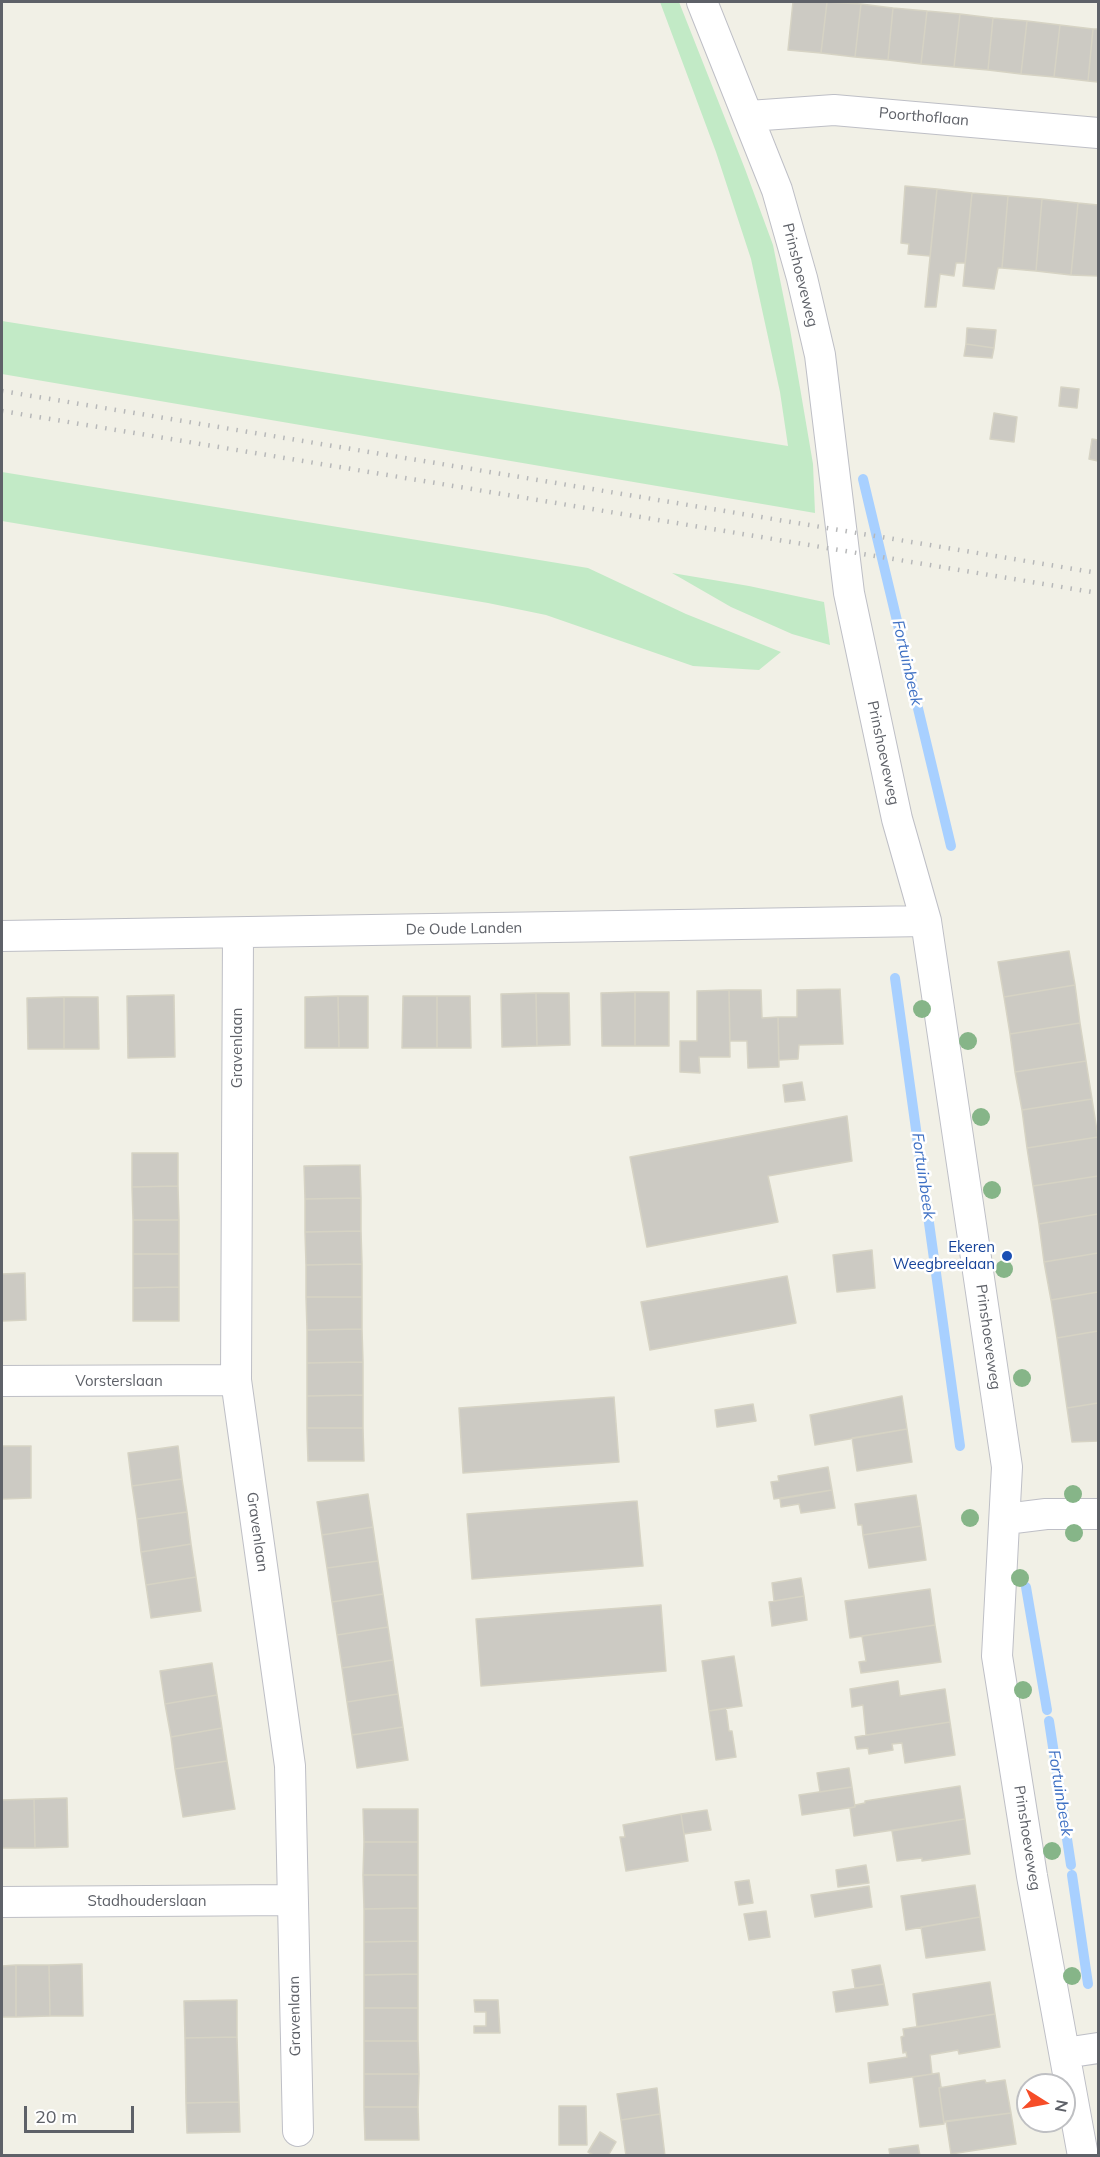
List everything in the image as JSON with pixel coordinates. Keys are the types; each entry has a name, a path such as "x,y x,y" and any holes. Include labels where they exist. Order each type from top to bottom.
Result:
{"street":[{"name":"Prinshoeveweg","path":"702,2 777,190 802,278 817,344 849,593 897,819 926,921 1007,1467 1012,1518 1000,1577 997,1656 1032,1876 1083,2156"},
{"name":"Poorthoflaan","path":"749,116 834,110 1098,133"},
{"name":"De Oude Landen","path":"2,936 926,921"},
{"name":"Gravenlaan","path":"238,933 236,1380 290,1766 298,2131"},
{"name":"Vorsterslaan","path":"2,1381 236,1380"},
{"path":"1012,1518 1046,1514 1098,1514"},
{"name":"Stadhouderslaan","path":"2,1902 292,1900"},
{"path":"1065,2053 1098,2048"}],"green space":[{"path":"660,2 679,2 773,245 813,464 815,513 2,374 2,321 788,446 780,392 751,259 716,152"},
{"path":"2,472 588,568 686,614 781,652 759,670 693,666 546,615 488,603 2,521"},
{"path":"672,573 824,602 830,645 792,634 731,607"}],"building":[{"path":"793,2 827,2 821,53 788,50"},
{"path":"827,2 861,4 855,57 821,53"},
{"path":"861,4 893,8 888,60 855,57"},
{"path":"893,8 927,11 921,64 888,60"},
{"path":"927,11 960,14 954,67 921,64"},
{"path":"960,14 993,18 988,70 954,67"},
{"path":"993,18 1027,21 1021,74 988,70"},
{"path":"1027,21 1060,25 1054,77 1021,74"},
{"path":"1060,25 1093,29 1088,81 1054,77"},
{"path":"1093,29 1098,29 1098,82 1088,81"},
{"path":"905,186 937,189 930,256 908,254 909,244 901,243"},
{"path":"937,189 972,193 965,263 956,263 954,276 940,274 936,307 925,307"},
{"path":"972,193 1008,196 1002,268 998,268 994,289 963,286"},
{"path":"1008,196 1042,199 1036,271 1002,268"},
{"path":"1042,199 1078,203 1071,275 1036,271"},
{"path":"1078,203 1098,205 1098,276 1071,275"},
{"path":"967,328 996,330 994,348 966,344"},
{"path":"966,344 994,348 992,358 964,356"},
{"path":"1061,387 1079,389 1077,408 1059,406"},
{"path":"994,413 1017,417 1014,442 990,439"},
{"path":"1092,439 1098,440 1098,461 1089,459"},
{"path":"1069,951 1075,985 1004,997 998,962"},
{"path":"1075,985 1080,1023 1010,1034 1004,997"},
{"path":"840,989 843,1044 799,1045 798,1059 779,1060 778,1017 797,1017 797,990"},
{"path":"729,990 761,990 762,1018 778,1017 779,1067 748,1068 747,1041 730,1041"},
{"path":"729,990 730,1057 699,1057 700,1073 680,1072 680,1041 697,1041 697,991"},
{"path":"635,992 635,1046 602,1046 601,993"},
{"path":"635,992 669,992 669,1046 635,1046"},
{"path":"536,993 569,993 570,1045 537,1046"},
{"path":"536,993 537,1046 502,1047 501,994"},
{"path":"174,995 175,1057 128,1058 127,996"},
{"path":"338,996 368,996 368,1048 339,1048"},
{"path":"338,996 339,1048 305,1048 305,997"},
{"path":"403,996 437,996 437,1048 402,1048"},
{"path":"437,996 470,996 471,1048 437,1048"},
{"path":"64,997 98,997 99,1049 64,1049"},
{"path":"64,997 64,1049 28,1049 27,998"},
{"path":"1080,1023 1086,1061 1015,1072 1010,1034"},
{"path":"1086,1061 1092,1099 1022,1110 1015,1072"},
{"path":"802,1082 805,1100 785,1102 783,1085"},
{"path":"1092,1099 1098,1137 1027,1148 1022,1110"},
{"path":"847,1116 852,1161 768,1176 778,1222 647,1247 630,1157"},
{"path":"1098,1137 1098,1176 1033,1186 1027,1148"},
{"path":"132,1153 178,1153 178,1186 132,1187"},
{"path":"360,1165 361,1198 305,1199 304,1166"},
{"path":"1098,1176 1098,1214 1039,1224 1033,1186"},
{"path":"178,1186 179,1220 133,1220 132,1187"},
{"path":"361,1198 361,1231 305,1232 305,1199"},
{"path":"1098,1214 1098,1253 1044,1262 1039,1224"},
{"path":"133,1220 179,1220 179,1254 133,1254"},
{"path":"361,1231 362,1264 306,1265 305,1232"},
{"path":"872,1250 875,1288 837,1292 833,1255"},
{"path":"1098,1253 1098,1292 1051,1300 1044,1262"},
{"path":"133,1254 179,1254 179,1287 133,1288"},
{"path":"362,1264 362,1297 306,1297 306,1265"},
{"path":"25,1273 26,1320 2,1321 2,1274"},
{"path":"787,1276 796,1323 650,1350 641,1302"},
{"path":"179,1287 179,1321 133,1321 133,1288"},
{"path":"1098,1292 1098,1331 1057,1338 1051,1300"},
{"path":"306,1297 362,1297 362,1329 307,1330"},
{"path":"362,1329 363,1362 307,1363 307,1330"},
{"path":"1098,1331 1098,1403 1067,1408 1057,1338"},
{"path":"363,1362 363,1395 307,1396 307,1363"},
{"path":"363,1395 363,1428 307,1428 307,1396"},
{"path":"902,1396 907,1429 815,1445 810,1415"},
{"path":"614,1397 619,1462 463,1473 459,1408"},
{"path":"1098,1403 1098,1441 1072,1442 1067,1408"},
{"path":"753,1404 756,1421 717,1427 715,1410"},
{"path":"307,1428 363,1428 364,1461 308,1461"},
{"path":"907,1429 912,1462 857,1471 852,1438"},
{"path":"2,1446 31,1446 31,1498 2,1499"},
{"path":"178,1446 182,1479 132,1486 128,1453"},
{"path":"828,1467 832,1490 774,1499 771,1482 779,1481 778,1476"},
{"path":"182,1479 187,1512 137,1519 132,1486"},
{"path":"832,1490 835,1508 801,1513 799,1504 781,1507 780,1499"},
{"path":"368,1494 373,1527 322,1535 317,1502"},
{"path":"916,1495 921,1526 863,1535 862,1525 858,1525 855,1504"},
{"path":"637,1501 643,1566 472,1579 467,1514"},
{"path":"187,1512 191,1544 141,1552 137,1519"},
{"path":"921,1526 926,1560 869,1568 863,1535"},
{"path":"373,1527 378,1561 327,1568 322,1535"},
{"path":"191,1544 196,1577 146,1585 141,1552"},
{"path":"378,1561 383,1594 332,1602 327,1568"},
{"path":"196,1577 201,1611 151,1618 146,1585"},
{"path":"801,1578 804,1596 774,1601 772,1583"},
{"path":"930,1589 935,1625 850,1638 845,1601"},
{"path":"383,1594 388,1627 337,1635 332,1602"},
{"path":"804,1596 807,1620 772,1626 769,1602"},
{"path":"661,1605 666,1671 481,1686 476,1619"},
{"path":"935,1625 941,1662 861,1673 859,1662 866,1661 862,1636"},
{"path":"388,1627 393,1660 342,1668 337,1635"},
{"path":"734,1656 742,1706 709,1711 702,1661"},
{"path":"393,1660 398,1694 347,1702 342,1668"},
{"path":"212,1663 217,1695 165,1704 160,1671"},
{"path":"898,1681 900,1696 945,1689 950,1722 866,1735 863,1705 852,1707 850,1689"},
{"path":"398,1694 403,1727 352,1735 347,1702"},
{"path":"217,1695 222,1728 171,1737 165,1704"},
{"path":"726,1708 736,1757 716,1760 709,1711"},
{"path":"950,1722 955,1755 905,1763 902,1743 892,1744 893,1750 869,1754 868,1748 857,1749 855,1737"},
{"path":"403,1727 408,1760 357,1768 352,1735"},
{"path":"222,1728 227,1761 175,1769 171,1737"},
{"path":"227,1761 235,1809 183,1817 175,1769"},
{"path":"849,1768 852,1787 820,1792 817,1773"},
{"path":"960,1786 965,1819 854,1836 850,1808 855,1805 865,1803 865,1801"},
{"path":"852,1787 855,1807 802,1815 799,1795"},
{"path":"67,1798 68,1847 35,1848 34,1799"},
{"path":"34,1799 35,1848 2,1848 2,1800"},
{"path":"363,1809 418,1809 418,1842 364,1842"},
{"path":"707,1810 711,1830 684,1834 681,1814"},
{"path":"681,1814 688,1861 626,1871 620,1837 625,1837 623,1825"},
{"path":"965,1819 970,1854 922,1861 922,1858 897,1861 892,1831"},
{"path":"364,1842 418,1842 418,1875 363,1875"},
{"path":"866,1865 869,1883 838,1887 836,1870"},
{"path":"363,1875 418,1875 418,1908 364,1909"},
{"path":"749,1880 753,1903 739,1905 735,1882"},
{"path":"975,1885 980,1917 906,1930 901,1896"},
{"path":"869,1886 872,1907 815,1917 811,1895"},
{"path":"418,1908 418,1941 364,1942 364,1909"},
{"path":"766,1911 770,1937 749,1940 744,1914"},
{"path":"980,1917 985,1950 926,1958 921,1927"},
{"path":"418,1941 418,1974 364,1975 364,1942"},
{"path":"82,1964 83,2016 50,2016 49,1965"},
{"path":"16,1965 49,1965 50,2016 16,2017"},
{"path":"16,1965 16,2017 2,2017 2,1966"},
{"path":"880,1965 884,1984 855,1988 852,1970"},
{"path":"418,1974 418,2008 364,2008 364,1975"},
{"path":"990,1982 995,2014 917,2027 913,1994"},
{"path":"884,1984 888,2005 836,2012 833,1992"},
{"path":"237,2000 237,2037 185,2038 184,2001"},
{"path":"474,2000 498,2000 500,2033 474,2033 474,2026 486,2026 486,2012 475,2012"},
{"path":"364,2008 418,2008 418,2041 364,2041"},
{"path":"995,2014 1000,2047 959,2054 958,2050 930,2055 932,2074 870,2083 868,2063 907,2057 906,2052 903,2053 901,2037 904,2036 903,2029"},
{"path":"237,2037 239,2102 186,2103 185,2038"},
{"path":"364,2041 418,2041 419,2074 364,2074"},
{"path":"939,2073 944,2124 920,2127 913,2077"},
{"path":"364,2074 419,2074 418,2107 364,2107"},
{"path":"985,2080 986,2083 1005,2080 1011,2113 944,2122 939,2088"},
{"path":"657,2088 660,2114 621,2120 617,2094"},
{"path":"239,2102 240,2132 187,2133 186,2103"},
{"path":"559,2106 586,2106 587,2145 559,2145"},
{"path":"364,2107 418,2107 419,2140 365,2140"},
{"path":"1011,2113 1016,2144 951,2154 946,2121"},
{"path":"660,2114 665,2156 626,2156 621,2120"},
{"path":"600,2132 616,2142 608,2156 595,2156 588,2152"},
{"path":"918,2145 920,2156 890,2156 889,2149"}],"waterway":[{"name":"Fortuinbeek","path":"863,479 951,846"},
{"name":"Fortuinbeek","path":"895,978 960,1446"},
{"name":"Fortuinbeek","path":"1026,1587 1047,1710"},
{"name":"Fortuinbeek","path":"1049,1721 1071,1865"},
{"name":"Fortuinbeek","path":"1072,1875 1088,1984"}],"railway":[{"path":"2,391 1098,573"},
{"path":"2,411 1098,593"}],"place":[{"name":"Ekeren Weegbreelaan","path":"1007,1256"}]}
